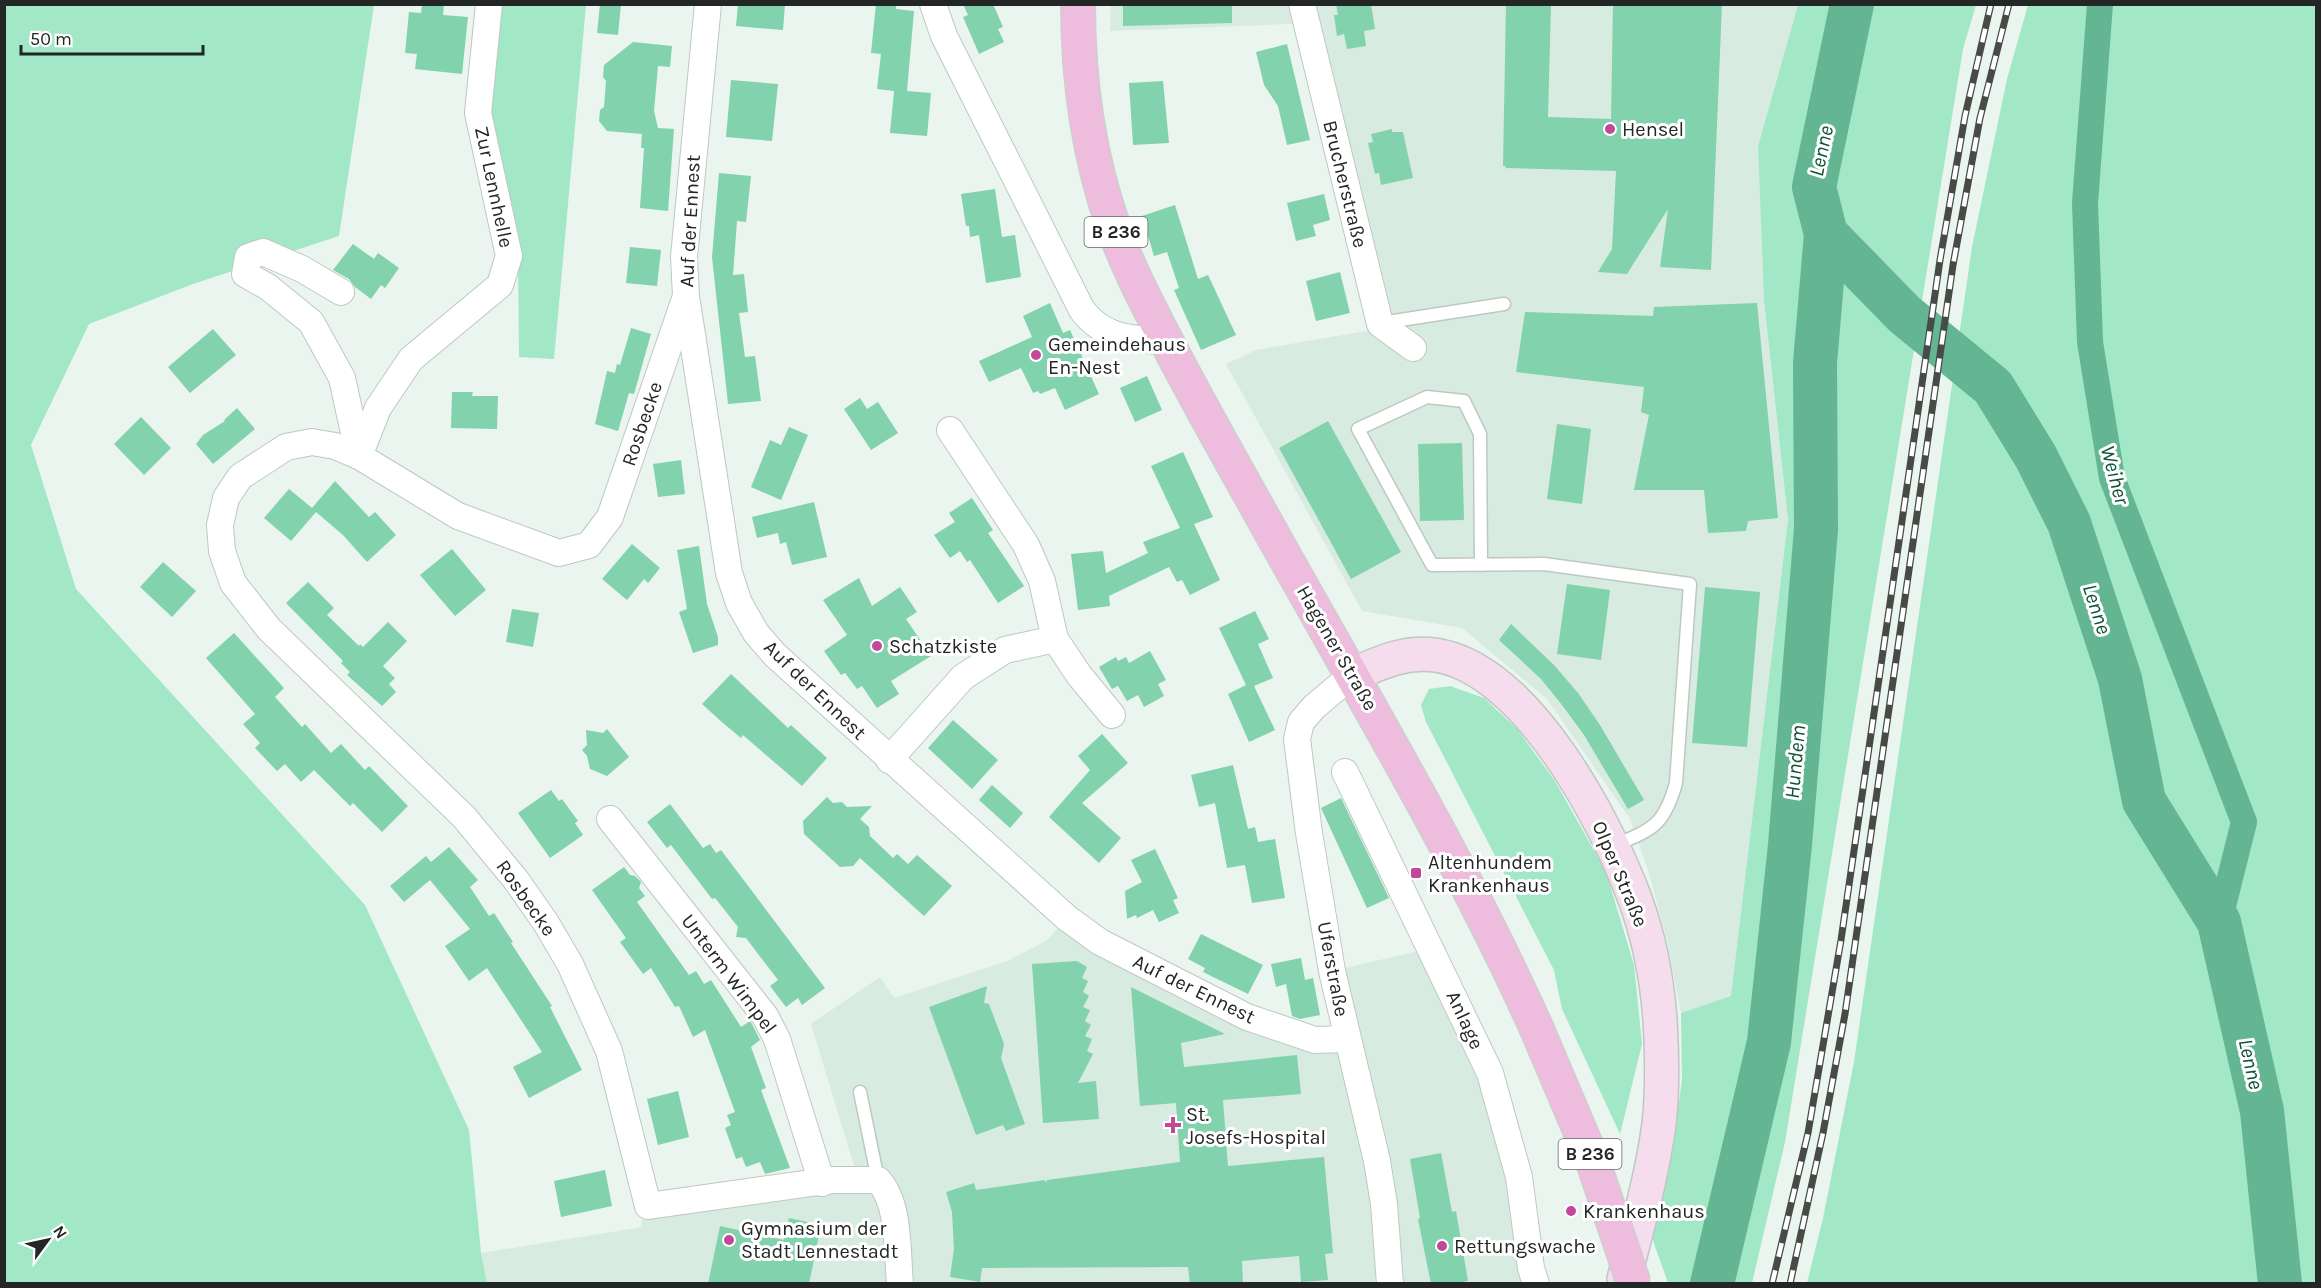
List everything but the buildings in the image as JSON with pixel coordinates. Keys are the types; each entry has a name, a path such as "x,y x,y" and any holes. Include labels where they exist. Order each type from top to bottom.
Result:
{"main road":[{"name":"Hagener Straße","path":"1078,4 1082,100 1088,132 1104,197 1138,286 1480,908 1536,1027 1592,1159 1634,1284"},
{"name":"Olper Straße","path":"1352,675 1395,657 1406,655 1434,655 1471,667 1498,685 1527,712 1553,744 1575,778 1612,847 1635,900 1646,937 1659,1017 1662,1063 1659,1123 1649,1184 1622,1284"}],"street":[{"name":"Zur Lennhelle","path":"358,456 378,408 411,359 500,285 509,256 478,113 489,4"},
{"name":"Auf der Ennest","path":"708,4 684,257 686,296 729,573 739,603 756,633 775,655 889,760 1067,918 1100,942 1247,1017 1315,1040 1347,1039"},
{"path":"933,4 944,36 1082,310 1098,327 1114,335 1167,342"},
{"name":"Brucherstraße","path":"1302,4 1380,324"},
{"path":"341,292 302,269 263,252 248,257 244,274 268,287 311,322 342,378 358,456"},
{"name":"Rosbecke","path":"686,296 610,517 589,545 559,552 458,516 358,456 335,446 312,442 286,447 240,477 226,498 220,525 222,551 233,583 268,629 464,817 516,880 546,923 570,964 609,1051 648,1206 822,1183 878,1180"},
{"path":"1380,324 1413,348"},
{"path":"950,430 1026,545 1042,581 1055,639 1079,675 1112,715"},
{"path":"889,760 963,676 1005,650 1055,639"},
{"name":"Uferstraße","path":"1352,675 1308,714 1298,730 1297,739 1309,833 1330,960 1377,1161 1384,1204 1390,1284"},
{"name":"Anlage","path":"1345,771 1490,1073 1520,1177 1531,1268 1536,1284"},
{"name":"Unterm Wimpel","path":"610,819 765,1016 777,1039 822,1183"},
{"path":"878,1180 886,1189 892,1204 900,1284"}],"lane":[{"path":"1380,324 1504,304"},
{"path":"1481,565 1480,434 1464,401 1427,397 1358,429 1432,565 1481,565 1544,564 1690,584 1676,783 1669,808 1660,821 1642,834 1612,847"},
{"path":"860,1092 878,1180"}],"shaded area":[{"path":"1111,4 1798,5 1758,146 1764,300 1788,520 1731,997 1681,1013 1667,941 1649,873 1630,819 1547,699 1462,628 1362,611 1226,364 1256,350 1389,327 1314,23 1110,31"},
{"name":"St. Josefs-Hospital","path":"1067,918 1247,1017 1346,1039 1332,971 1431,948 1490,1073 1536,1283 487,1284 481,1253 642,1227 642,1218 816,1192 858,1179 811,1024 880,977 894,998 1007,961 1046,941"}],"green space":[{"path":"5,5 374,5 339,236 193,284 89,324 31,445 76,589 365,905 469,1130 481,1253 487,1283 5,1284"},
{"path":"499,5 586,5 554,359 519,357 518,257 486,112"},
{"path":"1798,5 1976,5 1963,49 1785,1142 1752,1283 1668,1283 1650,1232 1669,1172 1682,1080 1681,1013 1731,996 1788,520 1764,300 1758,146"},
{"path":"2028,5 2316,5 2316,1283 1807,1283 1823,1218 1854,1062 1972,247 2007,79"},
{"path":"1450,686 1484,698 1517,729 1555,781 1606,872 1634,965 1642,1044 1620,1134 1562,1009 1554,970 1426,722 1421,705 1429,689"}],"waterway":[{"name":"Lenne","path":"1852,4 1814,187 1826,234 1904,314 1993,387 2036,457 2069,523 2120,679 2144,801 2219,922 2262,1111 2280,1284"},
{"name":"Weiher","path":"2100,4 2085,203 2090,342 2112,478 2244,822 2219,922"},
{"name":"Hundem","path":"1712,1284 1769,1042 1790,845 1816,529 1815,363 1826,234"}],"railway":[{"path":"1772,1284 1808,1133 1841,940 1940,260 1965,116 1991,4"},
{"path":"1790,1284 1823,1133 1845,1014 1953,265 1980,118 2009,4"}],"place":[{"name":"Hensel","path":"1610,129"},
{"name":"Gemeindehaus En-Nest","path":"1036,355"},
{"name":"Schatzkiste","path":"877,646"},
{"name":"Altenhundem Krankenhaus","path":"1416,873"},
{"name":"St. Josefs-Hospital","path":"1173,1125"},
{"name":"Krankenhaus","path":"1571,1211"},
{"name":"Gymnasium der Stadt Lennestadt","path":"729,1240"},
{"name":"Rettungswache","path":"1442,1246"}]}
